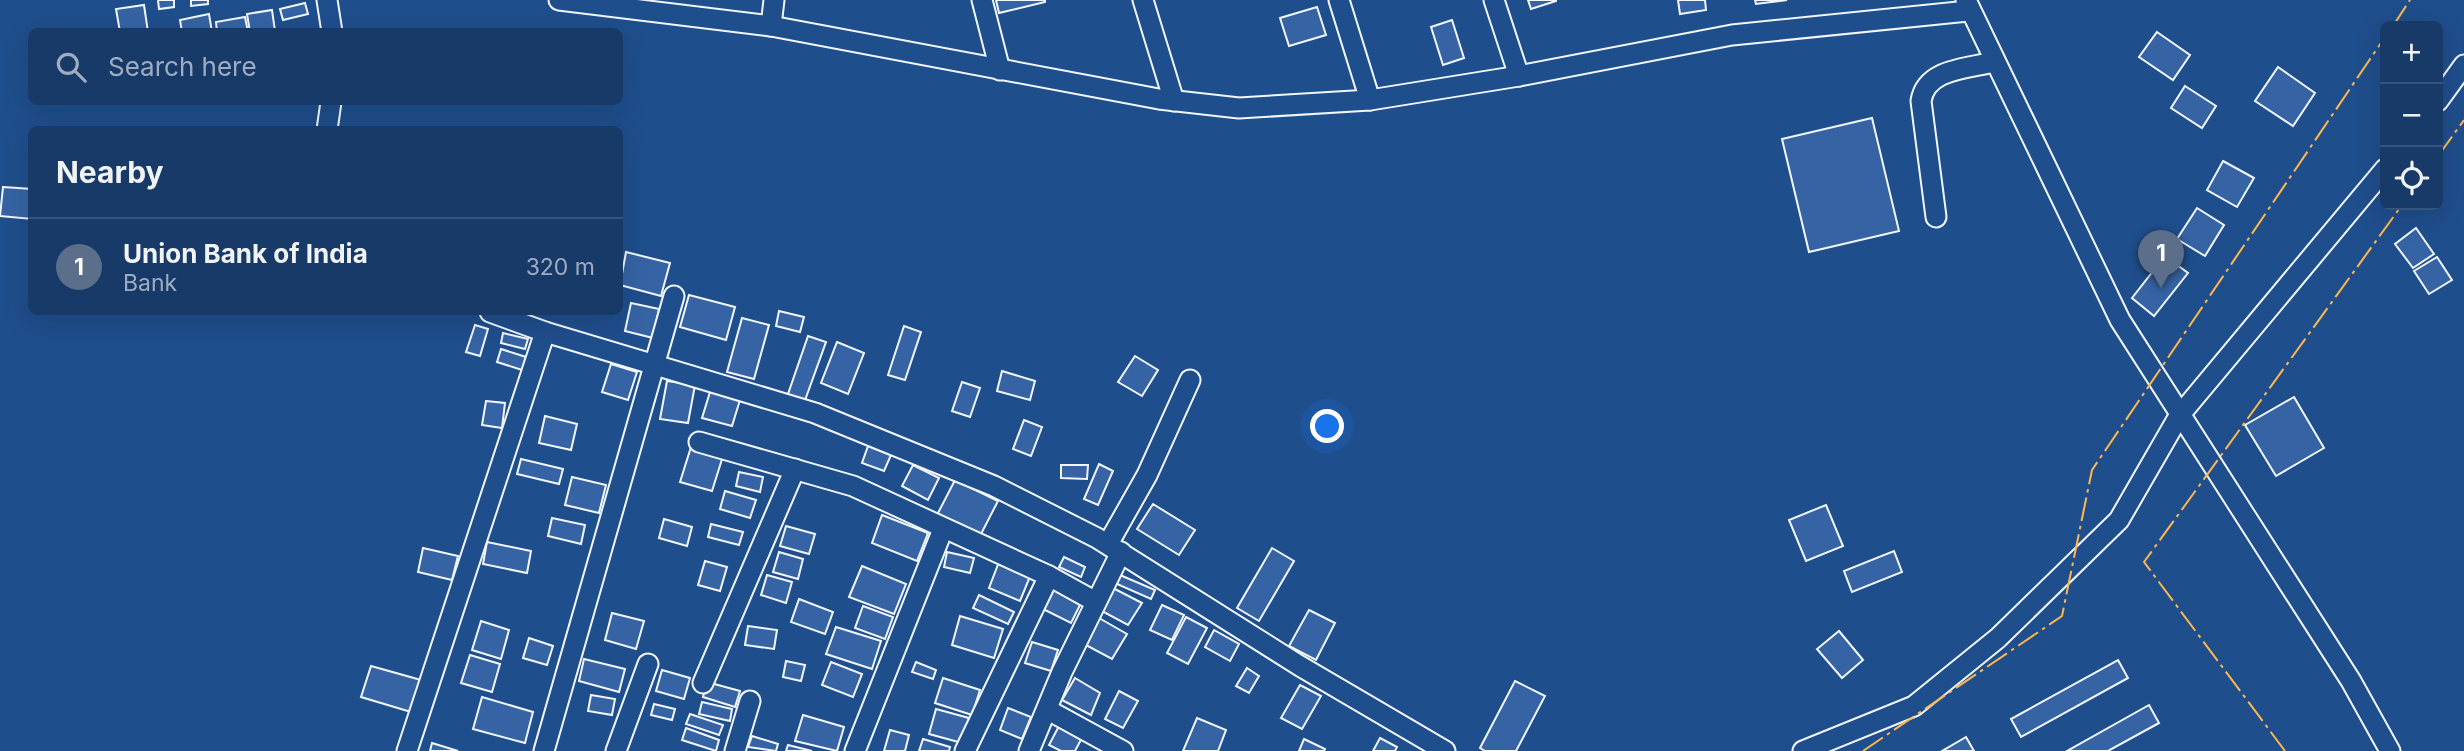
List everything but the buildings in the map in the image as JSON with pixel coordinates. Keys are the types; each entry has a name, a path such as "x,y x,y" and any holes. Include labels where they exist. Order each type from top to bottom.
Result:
{"street":[{"path":"327,0 331,28"},
{"path":"559,0 771,26 1174,101 1239,108 1370,100 1519,76 1732,35 1967,5 2120,320 2351,681 2390,751"},
{"path":"771,26 774,0"},
{"path":"982,0 1000,70"},
{"path":"1143,0 1174,101"},
{"path":"1339,0 1370,100"},
{"path":"1494,0 1519,76"},
{"path":"1936,217 1921,101 1923,86 1932,78 1994,62"},
{"path":"2443,94 2464,65"},
{"path":"328,126 331,105"},
{"path":"1803,751 1914,706 1998,638 2119,520 2179,416 2380,175"},
{"path":"544,751 674,296"},
{"path":"498,315 545,332 816,413 994,486 1114,548 1300,667 1445,751"},
{"path":"407,751 545,332"},
{"path":"1029,751 1062,672 1096,602 1114,548 1190,380"},
{"path":"699,442 853,486 1049,576 1096,602"},
{"path":"703,683 795,469"},
{"path":"855,751 943,529"},
{"path":"965,751 1049,576"},
{"path":"616,751 648,664"},
{"path":"735,751 750,701"},
{"path":"1048,710 1123,751"}],"power":[{"path":"2396,21 2410,0"},
{"path":"1863,751 2062,616 2092,470 2380,44"},
{"path":"2443,149 2464,120"},
{"path":"2285,751 2144,562 2398,210"}],"place":[{"name":"Union Bank of India","path":"2161,288"}]}
